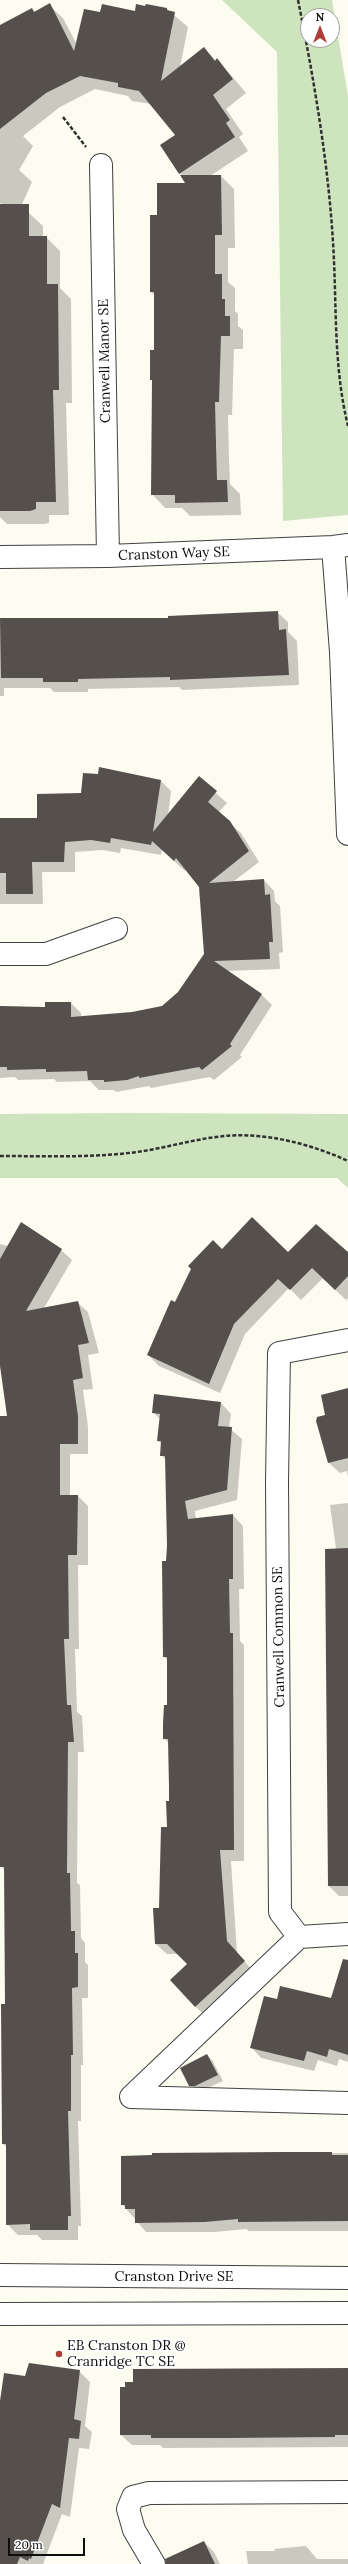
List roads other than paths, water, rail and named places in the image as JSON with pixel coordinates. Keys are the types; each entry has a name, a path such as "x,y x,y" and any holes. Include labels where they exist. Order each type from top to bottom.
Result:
{"street":[{"name":"Cranwell Manor SE","path":"101,165 108,556"},
{"name":"Cranston Way SE","path":"0,557 108,556 341,546"},
{"path":"341,546 341,652 348,834"},
{"path":"0,954 46,954 116,929"},
{"name":"Cranwell Common SE","path":"299,1937 280,1912 277,1482 279,1353 348,1340"},
{"path":"348,1934 299,1937 131,2097 348,2103"},
{"name":"Cranston Drive SE","path":"0,2275 348,2278"},
{"path":"0,2314 348,2313"},
{"path":"154,2564 134,2530 128,2509 133,2497 149,2493 348,2492"}],"place":[{"name":"EB Cranston DR @ Cranridge TC SE","path":"59,2354"}]}
